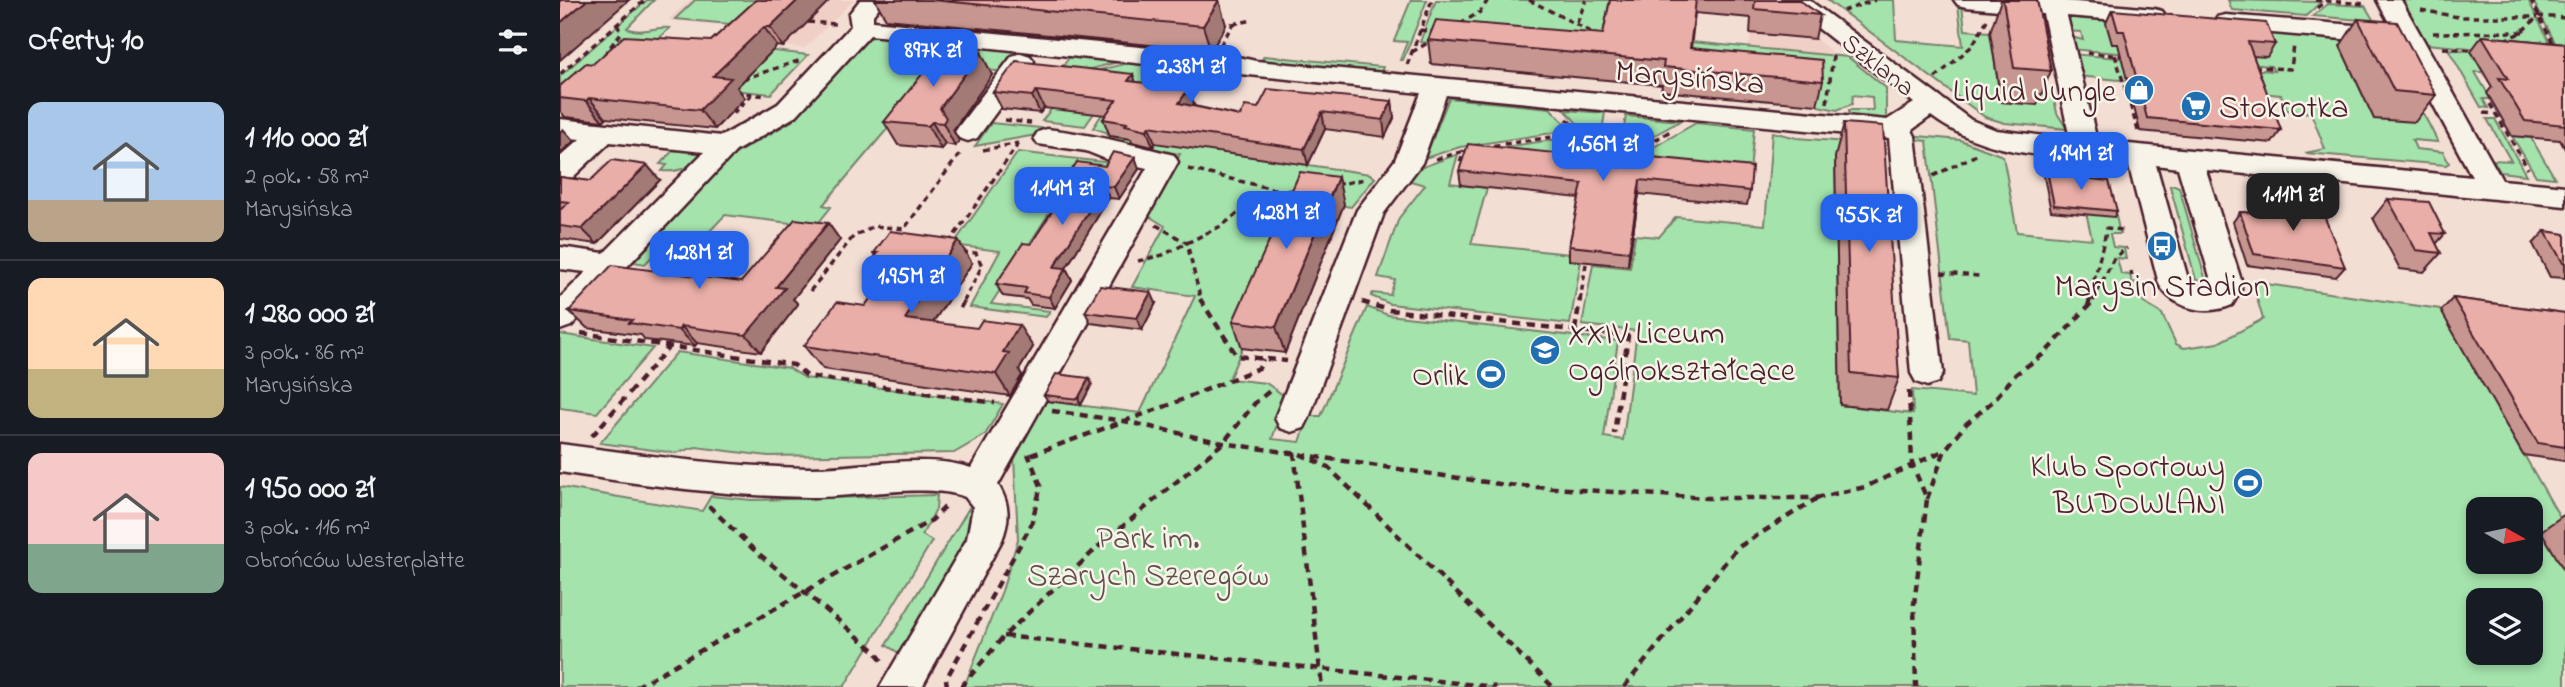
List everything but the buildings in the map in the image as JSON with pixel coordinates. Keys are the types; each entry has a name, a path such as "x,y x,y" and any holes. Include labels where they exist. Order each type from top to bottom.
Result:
{"street":[{"path":"567,325 611,265 726,145 787,110 798,99 852,26 861,23 861,14 873,0"},
{"name":"Szklana","path":"1794,0 1931,92"},
{"path":"1966,0 2011,12 2093,5 2176,18"},
{"path":"2384,3 2409,37 2492,188"},
{"path":"2053,7 2086,150"},
{"path":"2204,20 2409,37"},
{"name":"Marysińska","path":"852,26 1034,43 1436,88 1896,128"},
{"path":"968,132 1034,43"},
{"path":"1292,418 1301,367 1336,298 1371,210 1408,163 1436,88"},
{"path":"1918,380 1917,271 1902,136 1896,128 1931,92 1962,125 1991,138 2086,150 2139,145 2189,160 2565,196"},
{"path":"560,128 726,145"},
{"path":"560,173 603,133"},
{"path":"972,488 1024,407 1164,162 1105,149 1092,143 1047,138"},
{"path":"2139,145 2174,284 2189,297 2207,301 2224,295 2227,289 2189,160"},
{"path":"560,258 611,265"},
{"path":"566,458 705,478 792,484 952,478 968,481 972,488 988,498 991,510 989,529 981,548 891,675"}],"path":[{"path":"560,74 645,0"},
{"path":"1399,84 1432,0"},
{"path":"1458,26 1480,12 1488,0"},
{"path":"1529,0 1577,23 1608,42"},
{"path":"1577,23 1586,0"},
{"path":"1839,13 1875,0"},
{"path":"2315,0 2384,3 2459,17 2565,18"},
{"path":"2531,0 2555,47"},
{"path":"2499,42 2523,32 2538,16"},
{"path":"1931,92 1972,46 1988,18"},
{"path":"1220,23 1233,24 1253,20"},
{"path":"808,22 852,26"},
{"path":"599,63 621,33 617,24"},
{"path":"1220,46 1233,24"},
{"path":"2258,76 2254,67 2291,69 2295,28"},
{"path":"1412,52 1447,33 1420,30"},
{"path":"2409,37 2523,32"},
{"path":"2409,37 2478,51"},
{"path":"1827,124 1827,89 1834,48"},
{"path":"2063,51 2129,56"},
{"path":"2115,55 2136,120 2139,145"},
{"path":"735,79 748,78 808,57"},
{"path":"730,92 798,99"},
{"path":"2265,95 2274,105"},
{"path":"1547,98 1580,132"},
{"path":"2493,104 2490,104 2533,178"},
{"path":"1331,186 1383,176 1395,163 1418,165 1464,150 1580,132 1655,140 1701,113"},
{"path":"2484,113 2496,114"},
{"path":"906,239 904,229 961,154 1047,138"},
{"path":"944,250 1019,143"},
{"path":"1907,175 1931,177 1989,149"},
{"path":"1460,162 1464,150"},
{"path":"1164,162 1239,183 1298,192"},
{"path":"1100,271 1163,254 1223,225 1262,193 1287,191"},
{"path":"1134,213 1187,243 1200,300 1237,356 1301,367"},
{"path":"810,291 852,237 874,226 904,229"},
{"path":"2087,310 2106,228 2122,230"},
{"path":"1916,687 1914,604 1927,499 1945,450 1966,424 1993,401 2016,374 2062,337 2087,310 2099,293 2114,258 2127,248"},
{"path":"955,251 976,253 982,266 960,309"},
{"path":"1575,330 1586,264"},
{"path":"1917,271 1979,276"},
{"path":"1336,298 1369,303 1388,310 1628,336 1615,434"},
{"path":"567,325 669,346 794,365 807,376 1124,421 1223,443 1506,485 1707,498 1816,498 1865,487 1945,450"},
{"path":"566,458 669,346"},
{"path":"638,686 932,520 972,488 1124,421 1259,368 1263,359"},
{"path":"961,687 1004,636 1098,547 1223,443 1255,403 1301,367"},
{"path":"1918,380 1912,464 1927,499"},
{"path":"1292,418 1289,427 1322,669 1322,687"},
{"path":"1294,452 1328,467 1553,687"},
{"path":"705,478 698,491 705,502 752,548 876,652 891,675"},
{"path":"1624,687 1737,548 1816,498"},
{"path":"1004,636 1496,687"},
{"path":"946,678 947,687"}],"shaded area":[{"path":"690,0 854,0 805,48 771,46 732,26 668,20"},
{"path":"1753,0 1765,0 1831,51 1832,56 1749,49"}],"green space":[{"path":"647,0 654,0 627,28 638,31 670,28 616,77 560,107 560,76"},
{"path":"695,0 776,0 741,25 675,19"},
{"path":"1411,0 1427,0 1403,60 1400,60 1407,42 1394,41"},
{"path":"1436,0 1614,0 1649,38 1848,57 1886,88 1886,121 1849,117 1849,110 1873,110 1872,97 1853,95 1852,104 1837,110 1818,106 1817,84 1632,61 1420,42"},
{"path":"1827,0 1894,0 1896,40 1963,46 1958,5 1962,5 1965,30 1990,32 2001,102 2035,93 2053,94 2057,113 2067,129 2005,123 1985,117"},
{"path":"2228,0 2321,2 2306,16 2232,10"},
{"path":"2401,0 2528,0 2557,56 2426,44"},
{"path":"2533,1 2565,3 2565,61 2564,59"},
{"path":"2328,4 2365,6 2374,21 2313,16"},
{"path":"2062,12 2383,38 2409,112 2423,113 2438,142 2412,140 2416,149 2443,152 2449,163 2446,165 2305,153 2325,149 2311,113 2287,110 2281,95 2077,76 2071,54 2274,71 2271,66 2070,49 2068,36 2083,40 2081,32 2066,31"},
{"path":"877,36 959,44 823,205 831,207 808,236 798,224 725,215 690,252 664,262 674,250 660,248 645,264 634,262 732,156 792,121 866,39"},
{"path":"976,45 1011,49 1015,52 1005,72 960,67"},
{"path":"2448,49 2471,51 2483,72 2475,72 2491,99 2483,99 2488,108 2481,107"},
{"path":"767,50 808,55 771,94 673,84"},
{"path":"1071,55 1126,60 1063,76 1056,75"},
{"path":"1264,56 1383,67 1381,72 1261,61"},
{"path":"1133,62 1178,66 1174,73 1151,71 1139,91 1070,77"},
{"path":"1449,98 1550,108 1571,130 1460,147 1425,158"},
{"path":"1052,108 1094,113 1085,126 1042,121"},
{"path":"1565,110 1605,113 1602,131 1583,130"},
{"path":"1102,114 1123,116 1111,136 1370,174 1375,178 1351,207 1306,200 1229,379 1266,383 1283,395 1283,408 1272,439 1300,442 1309,416 1321,416 1367,307 1388,315 1618,341 1604,437 1623,440 1637,331 1582,325 1593,264 1630,268 1635,235 1659,237 1676,217 1765,225 1772,132 1797,138 1872,144 1835,158 1840,405 1913,414 1912,390 1973,396 1968,340 1950,338 1927,141 1911,139 1908,135 1960,140 2003,156 2017,232 2092,239 2079,181 2110,189 2120,234 2110,234 2113,247 2124,248 2126,259 2117,258 2121,274 2130,275 2132,282 2138,283 2144,303 2162,314 2176,344 2184,348 2218,343 2263,319 2252,282 2440,309 2565,526 2565,687 964,687 1002,591 1018,539 1014,457 1046,401 1140,413 1195,296 1132,287 1165,226 1147,215 1180,154 1115,146 1106,132 1093,128"},
{"path":"1626,116 1680,121 1653,136 1623,133"},
{"path":"2487,119 2495,119 2526,175 2500,172 2493,160 2511,161"},
{"path":"991,123 1041,128 1036,135 975,146"},
{"path":"1696,123 1754,129 1749,182 1620,168 1623,152 1642,153 1643,147 1652,148"},
{"path":"2512,136 2531,138 2555,178 2536,176"},
{"path":"1559,139 1598,144 1592,171 1471,152"},
{"path":"679,144 702,147 706,154 686,168 662,171 667,165 660,164"},
{"path":"1018,152 1121,164 1116,172 1078,168 991,304 1050,311 1046,317 970,307 1000,251 953,245"},
{"path":"1458,154 1450,183 1487,188 1471,244 1570,254 1581,261 1570,324 1390,304 1371,296 1373,293 1390,295 1395,280 1378,277 1399,218 1425,185 1407,180 1417,169"},
{"path":"2170,186 2179,187 2206,281 2196,280"},
{"path":"560,334 653,348 597,413 560,408"},
{"path":"677,352 789,368 805,378 1003,404 985,435 954,453 768,456 696,447 676,453 600,443"},
{"name":"Park im. Szarych Szeregów","path":"560,487 702,511 711,496 752,500 937,495 936,509 922,535 932,541 844,687 560,687"},
{"path":"969,508 971,518 966,538 899,653 886,645"}],"place":[{"name":"Liquid Jungle","path":"2139,90"},
{"name":"Stokrotka","path":"2196,106"},
{"name":"Marysin Stadion","path":"2162,246"},
{"name":"XXIV Liceum Ogólnokształcące","path":"1545,350"},
{"name":"Orlik","path":"1491,374"},
{"name":"Klub Sportowy BUDOWLANI","path":"2248,483"}]}
